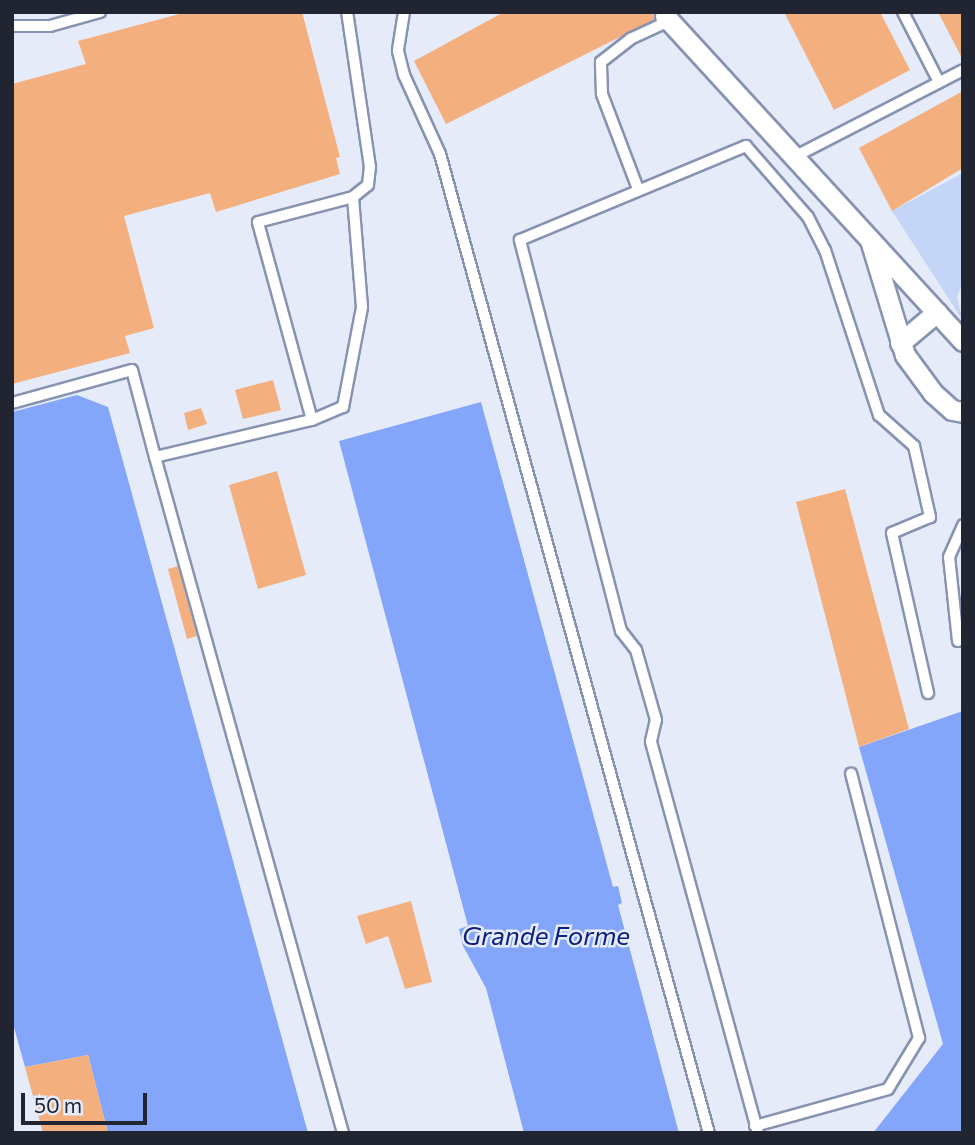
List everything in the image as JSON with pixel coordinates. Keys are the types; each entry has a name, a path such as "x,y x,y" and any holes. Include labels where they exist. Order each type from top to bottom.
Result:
{"street":[{"path":"667,18 869,235 963,341"},
{"path":"869,235 900,343 933,393 952,410 963,412"},
{"path":"900,343 937,312"}],"lane":[{"path":"12,26 50,26 100,12"},
{"path":"312,420 258,222 353,197 368,185 370,167 347,12"},
{"path":"404,12 398,51 404,75 440,154 709,1133"},
{"path":"903,12 939,82"},
{"path":"638,188 601,94 601,62 630,39 667,18"},
{"path":"794,157 963,70"},
{"path":"851,774 919,1038 888,1089 757,1129 651,741 656,720 635,650 621,631 520,240 638,188 746,146 808,217 825,250 879,415 914,446 930,517 892,533 928,693"},
{"path":"155,457 312,420 344,407 362,307 353,197"},
{"path":"12,403 132,370 343,1133"},
{"path":"958,640 948,557 963,525"}],"shaded area":[{"path":"963,173 963,280 957,298 963,321 892,211"}],"water":[{"path":"77,395 108,407 308,1133 108,1133 88,1055 25,1067 12,1020 12,412"},
{"name":"Grande Forme","path":"481,402 613,887 618,886 622,903 618,905 679,1133 524,1133 486,988 463,946 459,929 468,926 339,441"},
{"path":"963,711 963,1133 873,1133 943,1044 859,747"}],"building":[{"path":"187,12 302,12 340,157 336,158 340,174 216,212 210,193 124,216 154,328 125,336 130,353 12,384 12,84 86,64 78,41"},
{"path":"504,12 653,12 654,20 446,124 414,61"},
{"path":"784,12 880,12 910,70 834,110"},
{"path":"938,12 963,12 963,60"},
{"path":"963,91 963,168 892,211 859,148"},
{"path":"273,380 281,410 243,419 235,390"},
{"path":"201,408 207,424 188,430 184,413"},
{"path":"277,471 306,575 258,589 229,485"},
{"path":"845,489 909,729 859,747 796,502"},
{"path":"178,566 197,636 187,639 168,569"},
{"path":"411,901 432,982 405,989 388,936 366,944 357,916"},
{"path":"88,1055 108,1133 43,1133 25,1067"}]}
